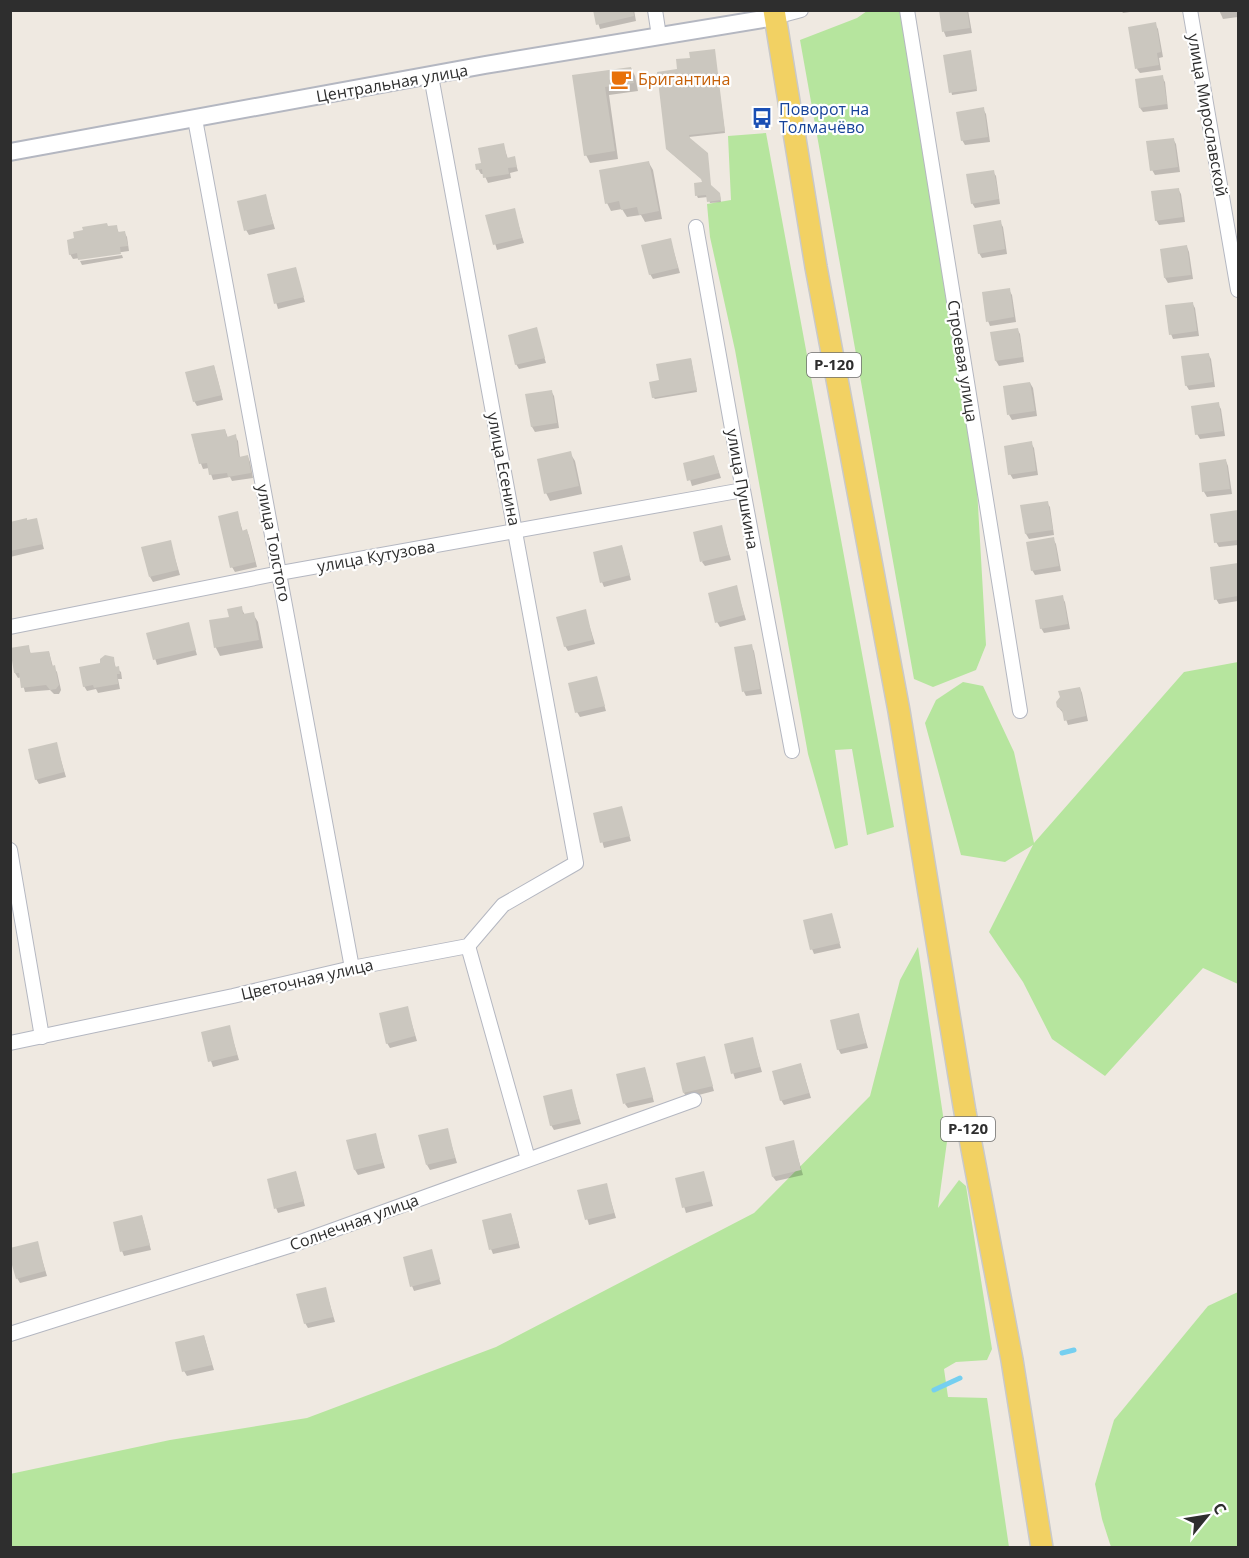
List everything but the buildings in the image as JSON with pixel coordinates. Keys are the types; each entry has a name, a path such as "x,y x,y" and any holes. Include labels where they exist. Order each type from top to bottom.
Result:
{"main road":[{"name":"Р-120","path":"774,14 816,267 901,722 965,1112 1012,1360 1042,1548"}],"street":[{"path":"655,10 659,36"},
{"path":"774,14 801,10"},
{"name":"Строевая улица","path":"907,10 1020,711"},
{"name":"улица Мирославской","path":"1190,10 1239,290"},
{"name":"Центральная улица","path":"10,152 774,14"},
{"name":"улица Есенина","path":"431,76 576,863 503,906 468,946"},
{"name":"улица Толстого","path":"195,119 352,968"},
{"name":"улица Пушкина","path":"696,227 792,751"},
{"name":"улица Кутузова","path":"10,627 280,573 743,490"},
{"path":"10,850 42,1037"},
{"path":"468,946 528,1160"},
{"name":"Цветочная улица","path":"10,1043 352,968 468,946"},
{"name":"Солнечная улица","path":"10,1334 292,1245 694,1100"}],"green space":[{"path":"867,11 904,11 976,471 986,645 976,670 933,687 914,679 800,40 857,18"},
{"path":"766,133 894,827 867,835 852,749 835,750 848,845 835,849 808,754 735,350 710,237 707,204 731,200 728,136"},
{"path":"1238,662 1238,984 1203,968 1105,1076 1052,1039 1023,982 989,932 1033,845 1005,862 961,855 925,723 936,700 963,682 983,686 1014,752 1034,843 1184,672"},
{"path":"918,947 944,1122 948,1134 938,1208 959,1180 966,1186 992,1349 987,1360 956,1362 944,1369 948,1397 987,1398 1009,1547 11,1547 10,1474 170,1440 307,1418 496,1347 754,1213 870,1096 900,980"},
{"path":"1238,1292 1238,1547 1111,1547 1102,1519 1095,1484 1114,1420 1208,1306"}],"waterway":[{"path":"1062,1353 1074,1350"},
{"path":"934,1390 960,1378"}],"place":[{"name":"Бригантина","path":"621,79"},
{"name":"Поворот на Толмачёво","path":"762,118"}]}
